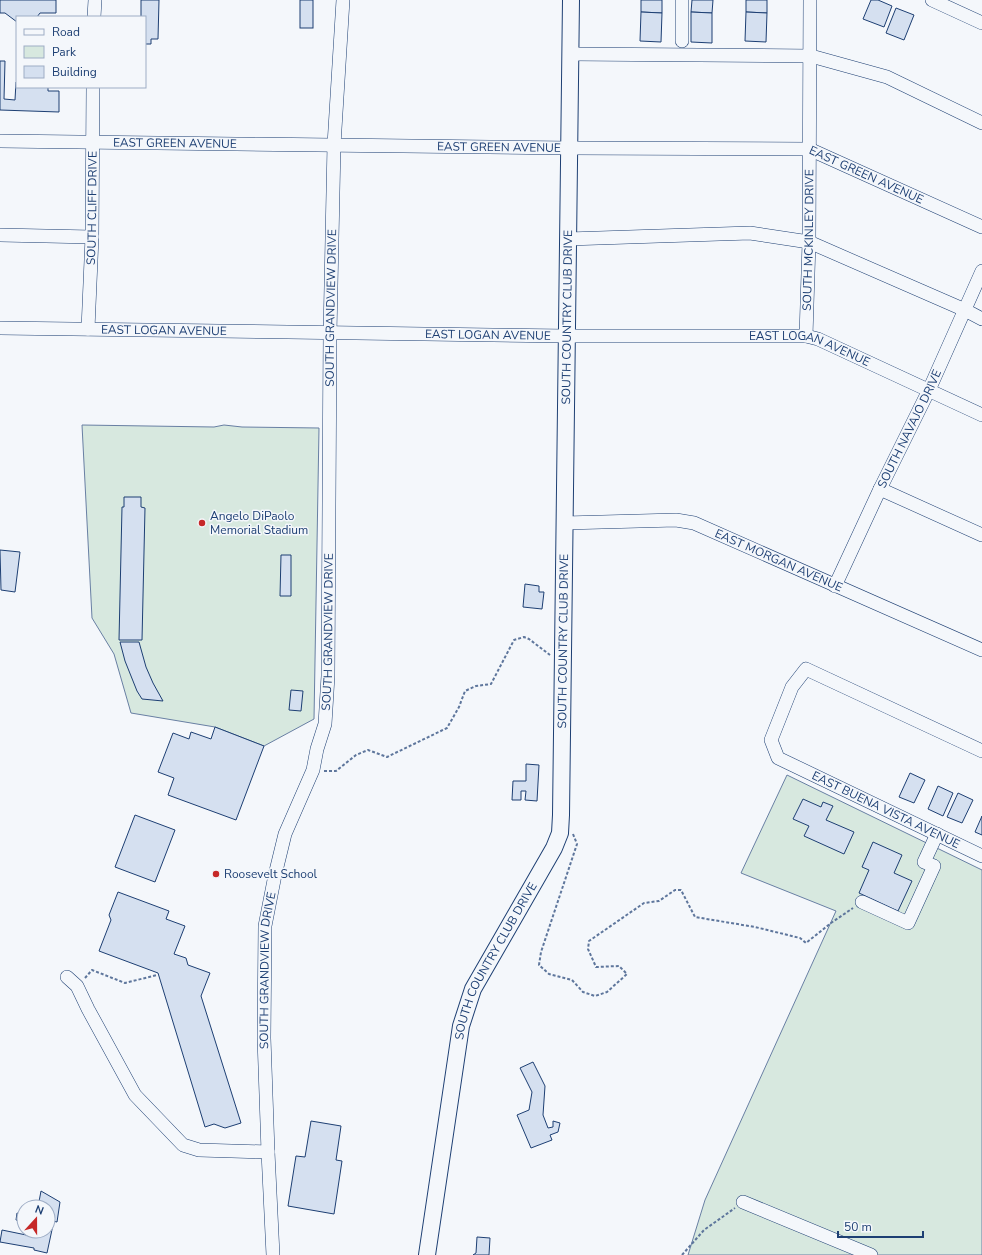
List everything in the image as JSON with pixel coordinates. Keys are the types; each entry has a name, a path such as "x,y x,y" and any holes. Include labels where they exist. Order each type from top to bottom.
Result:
{"main road":[{"name":"SOUTH COUNTRY CLUB DRIVE","path":"427,1255 461,1026 473,988 554,848 560,833 571,0"}],"street":[{"path":"94,16 95,0"},
{"name":"SOUTH GRANDVIEW DRIVE","path":"273,1255 264,1038 265,926 285,834 313,770 317,749 325,724 328,676 330,333 334,145 343,0"},
{"path":"682,0 682,41"},
{"name":"SOUTH MCKINLEY DRIVE","path":"806,336 809,242 811,56 810,0"},
{"path":"932,0 982,23"},
{"path":"570,54 811,56 887,77 982,123"},
{"name":"SOUTH CLIFF DRIVE","path":"88,329 92,237 93,88"},
{"name":"EAST GREEN AVENUE","path":"0,141 569,148 809,149 982,227"},
{"path":"568,239 750,233 809,242 965,310 982,319"},
{"path":"0,235 92,237"},
{"name":"SOUTH NAVAJO DRIVE","path":"835,586 880,489 929,390 982,271"},
{"name":"EAST LOGAN AVENUE","path":"0,328 567,336 806,336 818,338 982,414"},
{"path":"880,489 982,535"},
{"name":"EAST MORGAN AVENUE","path":"564,523 676,520 694,523 982,650"},
{"name":"EAST BUENA VISTA AVENUE","path":"982,751 806,669 792,687 771,740 778,758 982,856"},
{"path":"862,902 908,923 934,866 924,862 937,834"},
{"path":"72,981 135,1095 184,1145 199,1150 268,1152"},
{"path":"743,1202 871,1255"}],"path":[{"path":"313,770 336,771 356,755 368,750 387,756 447,728 459,707 465,691 476,686 491,684 514,640 524,637 529,639 554,658 563,667"},
{"path":"572,832 577,844 541,952 539,965 549,974 572,980 583,992 595,996 607,992 627,974 619,966 596,967 588,949 589,941 644,903 659,901 675,890 681,890 695,917 755,927 800,938 806,943 830,923 862,902"},
{"path":"72,981 92,970 125,983 157,975"},
{"path":"682,1255 704,1230 743,1202"}],"green space":[{"name":"Angelo DiPaolo Memorial Stadium","path":"82,425 214,427 224,425 242,427 319,428 314,719 264,746 215,727 131,713 114,654 92,618"},
{"path":"787,775 982,870 982,1255 688,1255 705,1200 836,911 741,873"}],"building":[{"path":"0,0 56,0 56,13 40,13 38,16 16,16 16,21 5,13 0,13"},
{"path":"141,0 159,0 158,39 151,39 151,44 146,44 146,16 141,16"},
{"path":"300,0 313,0 313,28 300,28"},
{"path":"641,0 662,0 662,13 641,12"},
{"path":"692,0 713,0 712,13 691,12"},
{"path":"746,0 767,0 767,13 746,12"},
{"path":"871,0 878,0 892,6 884,27 863,19"},
{"path":"896,8 914,15 904,40 886,33"},
{"path":"641,12 662,13 661,42 640,41"},
{"path":"691,12 712,13 712,43 691,42"},
{"path":"746,12 767,13 766,42 745,41"},
{"path":"0,61 5,61 4,99 15,100 16,82 16,88 48,88 48,91 59,91 59,112 0,110"},
{"path":"124,497 141,497 141,507 145,508 142,640 119,640 122,507 124,507"},
{"path":"0,550 20,552 15,592 1,590"},
{"path":"281,555 291,555 291,596 280,596"},
{"path":"525,584 539,586 539,592 544,592 542,609 523,607"},
{"path":"120,642 139,642 146,667 163,701 142,699 137,691 125,661"},
{"path":"291,690 303,691 301,711 289,710"},
{"path":"215,727 264,746 236,820 168,795 174,778 158,772 173,733 189,739 191,732 211,739"},
{"path":"526,764 539,765 537,801 525,800 526,791 521,791 521,800 512,800 513,781 526,781"},
{"path":"910,773 925,780 914,803 899,797"},
{"path":"938,786 953,793 943,816 928,809"},
{"path":"958,793 973,800 962,823 947,817"},
{"path":"803,799 821,807 823,802 833,806 826,820 854,832 844,854 804,836 809,826 793,819"},
{"path":"135,815 175,830 155,882 115,867"},
{"path":"982,816 982,835 975,832"},
{"path":"873,842 902,855 894,873 912,881 898,911 859,893 869,870 862,867"},
{"path":"118,892 169,911 166,919 185,926 174,954 186,958 188,965 210,973 201,996 241,1123 225,1128 214,1124 205,1127 158,973 99,951 111,920 109,915"},
{"path":"533,1062 545,1086 543,1115 548,1128 553,1127 553,1121 560,1123 558,1132 550,1135 552,1140 531,1148 517,1115 529,1110 532,1092 520,1068"},
{"path":"311,1121 341,1126 336,1160 342,1161 334,1214 288,1206 296,1156 305,1157"},
{"path":"41,1191 55,1199 40,1199"},
{"path":"56,1200 60,1202 56,1222"},
{"path":"2,1230 16,1233 16,1239 50,1239 47,1253 34,1250 34,1248 0,1242"},
{"path":"477,1237 490,1238 489,1255 473,1255 476,1253"}],"place":[{"name":"Angelo DiPaolo Memorial Stadium","path":"202,523"},
{"name":"Roosevelt School","path":"216,874"}]}
